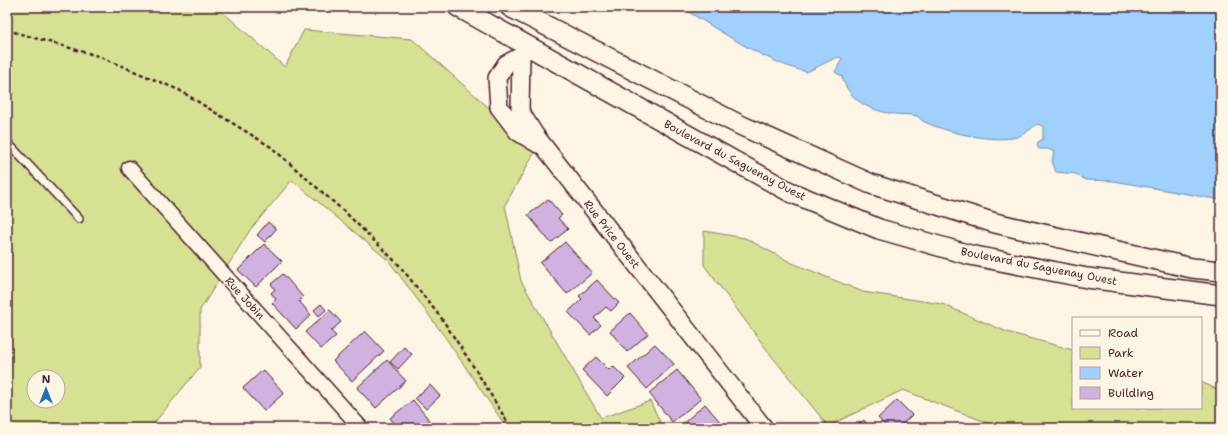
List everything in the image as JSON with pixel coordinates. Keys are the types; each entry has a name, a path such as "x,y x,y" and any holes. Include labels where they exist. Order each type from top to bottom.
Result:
{"main road":[{"name":"Boulevard du Saguenay Ouest","path":"458,7 525,51 790,192 879,228 970,254 1087,278 1221,295"},
{"path":"510,7 540,24 740,125 871,184 995,224 1192,268 1221,271"},
{"name":"Rue Price Ouest","path":"525,51 540,24"}],"street":[{"path":"525,51 506,64 497,78 499,107 518,132 545,148"},
{"name":"Rue Price Ouest","path":"525,51 520,110 545,148 764,428"},
{"name":"Rue Jobin","path":"129,168 362,428"}],"lane":[{"path":"7,142 79,219"}],"path":[{"path":"7,30 98,56 179,90 271,147 348,214 399,265 446,326 477,372 510,428"}],"green space":[{"path":"7,7 217,7 285,67 304,30 412,39 536,150 505,205 521,281 601,418 650,401 663,428 505,428 502,421 445,337 389,261 292,180 250,230 200,310 200,367 150,428 7,428"},
{"path":"704,231 745,238 790,262 863,292 942,304 1007,332 1072,350 1072,409 1202,409 1202,382 1221,391 1221,428 1001,428 903,390 828,426 770,354 704,265"}],"water":[{"path":"680,7 1221,7 1221,200 1114,181 1086,180 1076,174 1056,172 1052,161 1054,152 1048,149 1039,149 1037,145 1038,142 1043,139 1043,126 1037,124 1017,137 1007,139 984,138 936,127 924,122 917,116 886,113 877,110 855,98 849,92 842,76 835,72 842,59 840,57 807,72 790,67 758,53"}],"building":[{"path":"548,199 562,215 558,218 568,229 551,243 528,215"},
{"path":"268,222 276,229 265,242 257,235"},
{"path":"565,242 592,273 567,294 540,263"},
{"path":"264,244 282,261 256,287 238,270"},
{"path":"283,274 303,297 299,301 311,315 296,329 272,303 276,299 271,293 275,289 271,284"},
{"path":"597,280 619,303 611,311 606,307 594,318 601,325 590,335 568,312 582,299 579,296"},
{"path":"321,304 326,310 319,316 314,310"},
{"path":"330,310 341,322 331,331 336,336 321,349 305,332"},
{"path":"630,313 648,334 627,352 610,331"},
{"path":"365,331 384,351 352,381 333,361"},
{"path":"655,344 674,364 647,389 628,368"},
{"path":"404,347 412,354 398,369 390,362"},
{"path":"596,357 609,370 613,366 625,378 607,396 582,370"},
{"path":"387,360 406,381 376,408 357,388"},
{"path":"263,370 284,393 264,411 243,388"},
{"path":"677,370 701,399 672,422 649,393"},
{"path":"430,385 440,396 426,409 415,398"},
{"path":"413,400 434,426 431,428 398,428 390,418"},
{"path":"897,400 912,415 898,428 888,428 878,418"},
{"path":"705,404 722,424 716,428 678,428"},
{"path":"864,420 870,428 854,428"},
{"path":"314,424 318,428 310,428"}]}
